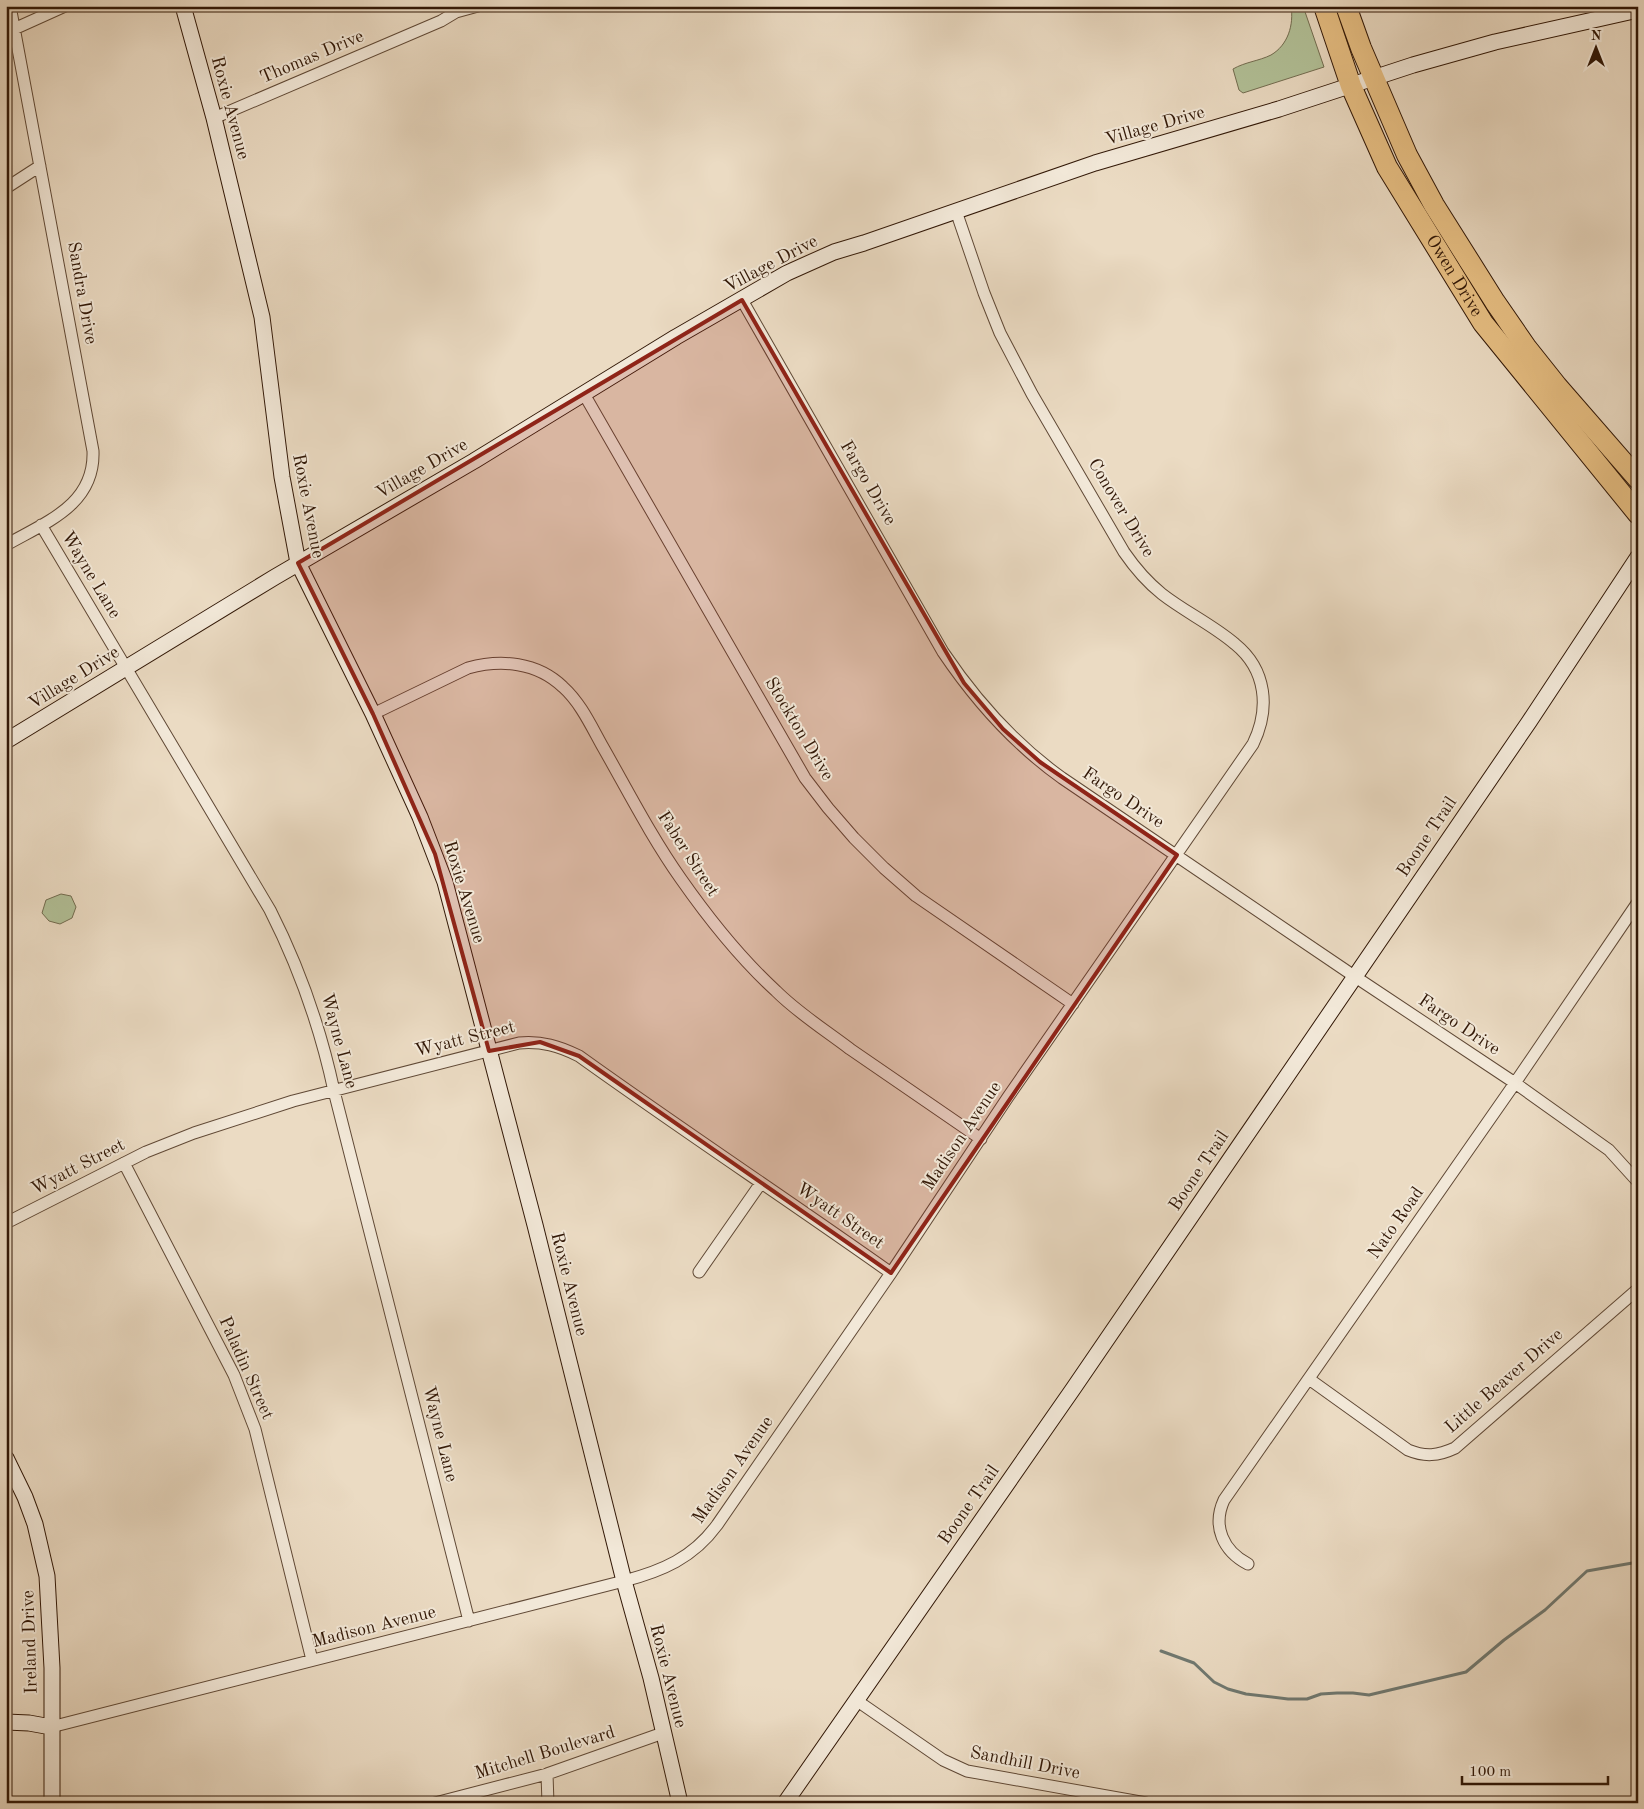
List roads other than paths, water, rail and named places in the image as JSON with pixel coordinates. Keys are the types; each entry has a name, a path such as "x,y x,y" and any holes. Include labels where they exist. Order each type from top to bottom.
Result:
{"highway":[{"name":"Owen Drive","path":"1324,6 1351,86 1387,167 1483,324 1638,514"},
{"name":"Owen Drive","path":"1346,6 1374,79 1412,167 1495,302 1526,347 1557,386 1638,479"}],"street":[{"name":"Sandra Drive","path":"6,545 60,514 79,498 92,475 94,462 10,6"},
{"path":"14,29 65,6"},
{"name":"Roxie Avenue","path":"183,6 214,118 262,317 282,477 298,563 420,817 445,882 624,1582 651,1678 680,1803"},
{"name":"Thomas Drive","path":"214,118 441,21 456,12 478,6"},
{"name":"Village Drive","path":"6,741 298,563 474,461 676,337 807,263 834,252 1095,163 1216,128 1466,50 1638,10"},
{"path":"6,188 40,166"},
{"name":"Conover Drive","path":"956,211 1000,333 1032,394 1124,552 1148,582 1163,595 1235,644 1248,658 1258,676 1264,704 1260,730 1254,744 1177,855"},
{"name":"Fargo Drive","path":"742,300 944,652 964,683 1003,729 1040,762 1515,1083 1609,1150 1638,1182"},
{"name":"Stockton Drive","path":"584,394 805,778 828,808 854,838 916,896 1073,1004"},
{"name":"Wayne Lane","path":"40,525 270,910 305,985 317,1021 470,1621"},
{"name":"Boone Trail","path":"785,1803 1073,1389 1529,722 1638,557"},
{"name":"Faber Street","path":"372,714 468,668 481,664 494,662 521,665 550,676 573,697 653,836 680,878 705,912 754,970 800,1012 912,1093 980,1139"},
{"name":"Madison Avenue","path":"51,1727 624,1582 668,1567 688,1556 704,1541 891,1273 980,1139 1177,855"},
{"name":"Nato Road","path":"1248,1564 1234,1554 1221,1536 1218,1516 1224,1500 1515,1083 1634,917 1638,902"},
{"name":"Wyatt Street","path":"6,1223 146,1152 246,1115 520,1043 540,1042 559,1046 579,1056 891,1273"},
{"name":"Paladin Street","path":"124,1163 234,1375 244,1399 264,1461 312,1660"},
{"path":"700,1272 761,1183"},
{"name":"Little Beaver Drive","path":"1309,1379 1408,1450 1429,1456 1444,1453 1455,1448 1638,1289"},
{"name":"Ireland Drive","path":"6,1458 25,1497 35,1524 47,1576 52,1668 52,1803"},
{"name":"Sandhill Drive","path":"856,1700 943,1760 967,1771 1146,1803"},
{"path":"6,1722 29,1723 51,1727"},
{"name":"Mitchell Boulevard","path":"435,1803 547,1774 664,1733"},
{"path":"547,1774 548,1803"}],"waterway":[{"path":"1161,1651 1194,1663 1214,1682 1228,1689 1246,1694 1288,1699 1307,1699 1321,1694 1337,1693 1369,1695 1466,1672 1504,1640 1545,1610 1587,1571 1638,1562"}]}
